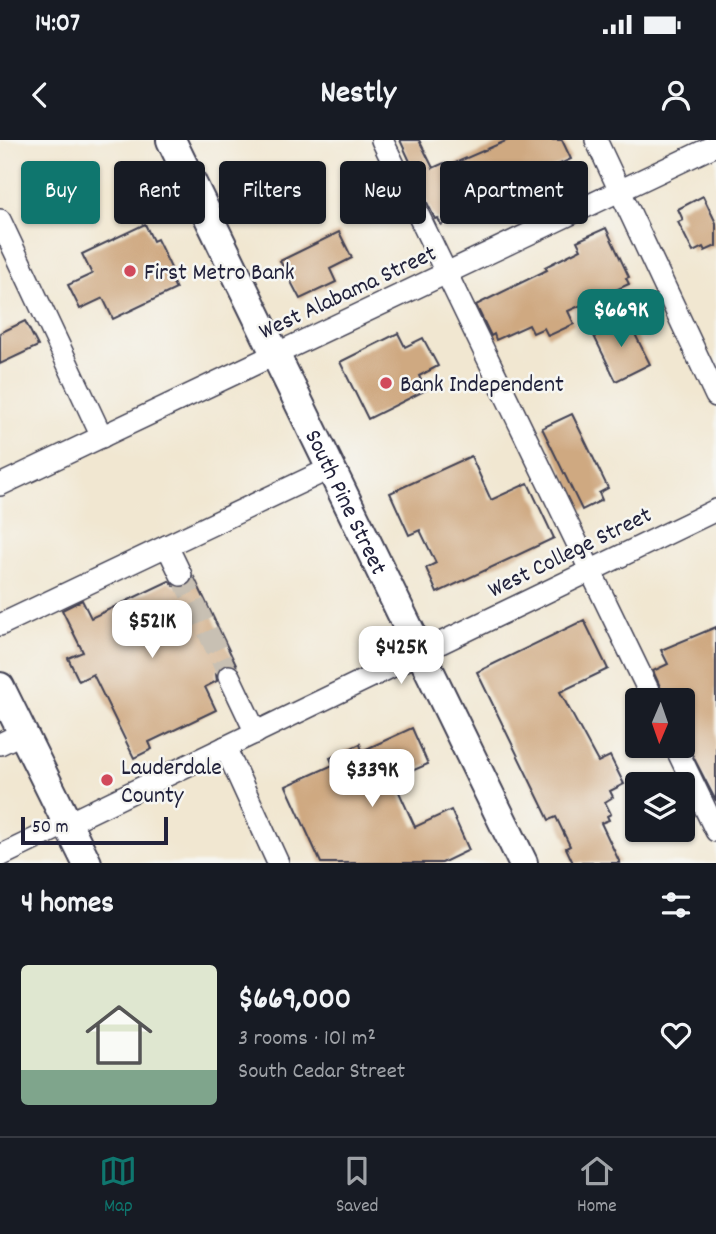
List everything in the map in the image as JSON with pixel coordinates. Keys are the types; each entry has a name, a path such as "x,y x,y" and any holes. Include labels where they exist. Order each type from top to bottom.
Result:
{"main road":[{"name":"South Pine Street","path":"171,140 523,863"},
{"path":"0,687 11,738 68,824 87,863"}],"street":[{"path":"382,140 647,688"},
{"path":"596,140 716,396"},
{"name":"West Alabama Street","path":"0,485 716,145"},
{"path":"0,220 102,437"},
{"path":"0,625 331,468"},
{"name":"West College Street","path":"0,856 716,510"},
{"path":"167,546 181,575"},
{"path":"229,676 256,733"},
{"path":"225,747 274,862"},
{"path":"681,758 716,831"}],"building":[{"path":"400,140 419,140 433,168 440,165 440,223 438,218 435,219 426,200 426,161 410,161"},
{"path":"508,140 562,140 571,159 460,161"},
{"path":"703,196 716,223 716,246 705,251 703,247 693,252 678,222 683,220 678,209"},
{"name":"First Metro Bank","path":"145,224 153,241 157,239 172,270 168,272 176,289 113,319 103,298 80,309 68,285 92,274 82,254"},
{"path":"606,228 629,277 626,278 629,284 568,311 574,324 548,336 544,328 533,333 529,325 496,340 494,334 491,336 476,305 547,270 545,267 581,249 577,241"},
{"path":"339,232 352,258 330,269 336,282 300,299 280,261"},
{"path":"627,318 650,364 616,381 593,334"},
{"path":"25,321 38,346 0,364 0,333"},
{"name":"Bank Independent","path":"398,333 405,347 423,338 438,366 419,376 426,390 368,419 340,362"},
{"path":"572,414 608,488 599,493 602,500 582,510 542,428"},
{"path":"471,456 491,500 528,483 554,538 437,593 426,568 436,563 420,530 409,535 390,493"},
{"path":"194,577 236,665 223,665 216,674 217,681 205,687 216,710 149,742 152,749 134,758 93,674 79,681 68,658 83,652 62,610 82,600 91,618 169,581 174,586 186,587"},
{"path":"584,620 608,669 560,692 598,762 610,756 624,784 610,791 613,797 605,802 611,814 607,816 609,820 601,823 620,863 573,863 566,848 570,846 556,817 549,820 477,672"},
{"path":"716,627 716,801 694,758 695,688 661,688 653,671 668,664 661,650"},
{"path":"412,728 428,764 393,779 415,827 451,810 469,850 442,863 321,863 286,786 333,765 330,758 360,744 362,751"}],"tunnel":[{"path":"181,575 229,676"}],"place":[{"name":"First Metro Bank","path":"130,271"},
{"name":"Bank Independent","path":"386,383"},
{"name":"Lauderdale County","path":"107,780"}]}
